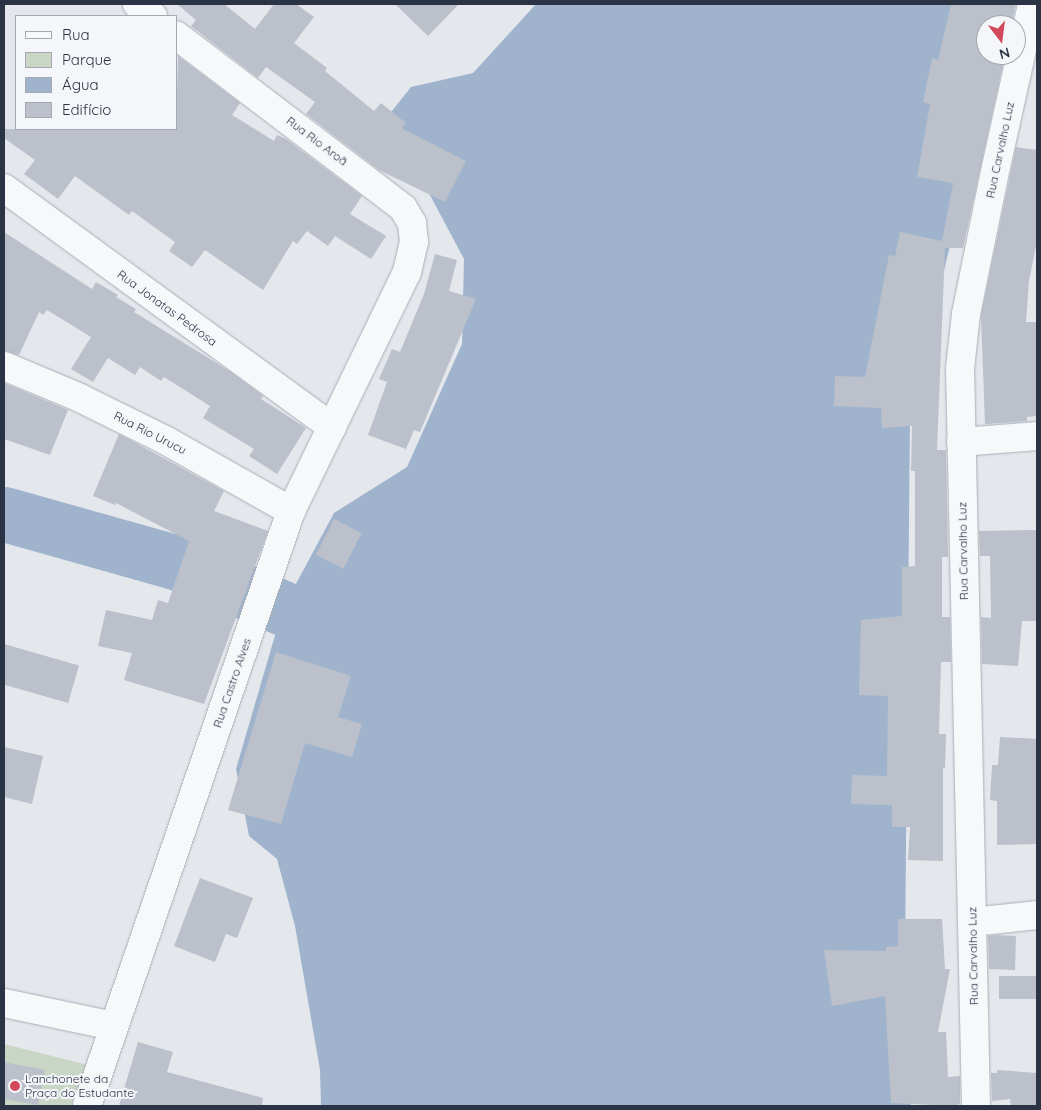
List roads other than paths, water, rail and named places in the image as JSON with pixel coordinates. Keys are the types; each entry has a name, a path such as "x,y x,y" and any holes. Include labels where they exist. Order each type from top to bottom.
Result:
{"street":[{"path":"137,4 152,15"},
{"name":"Rua Carvalho Luz","path":"976,1106 960,369 966,314 1032,4"},
{"name":"Rua Rio Aroã","path":"178,37 403,208 412,223 414,242 407,272"},
{"name":"Rua Jonatas Pedrosa","path":"4,188 332,427"},
{"name":"Rua Castro Alves","path":"87,1106 292,511 407,272"},
{"name":"Rua Rio Urucu","path":"4,366 78,397 166,440 292,511"},
{"path":"961,442 1037,436"},
{"path":"972,922 1037,915"},
{"path":"4,1003 113,1026"}],"water":[{"path":"536,4 983,4 982,15 976,15 976,65 979,65 972,154 910,412 905,957 911,1106 321,1106 320,1070 295,926 277,859 249,836 236,769 283,608 334,513 407,467 462,344 464,259 388,116 411,87 473,73"}],"waterway":[{"path":"4,514 178,563 283,608"}],"place":[{"name":"Lanchonete da Praça do Estudante","path":"15,1086"}]}
